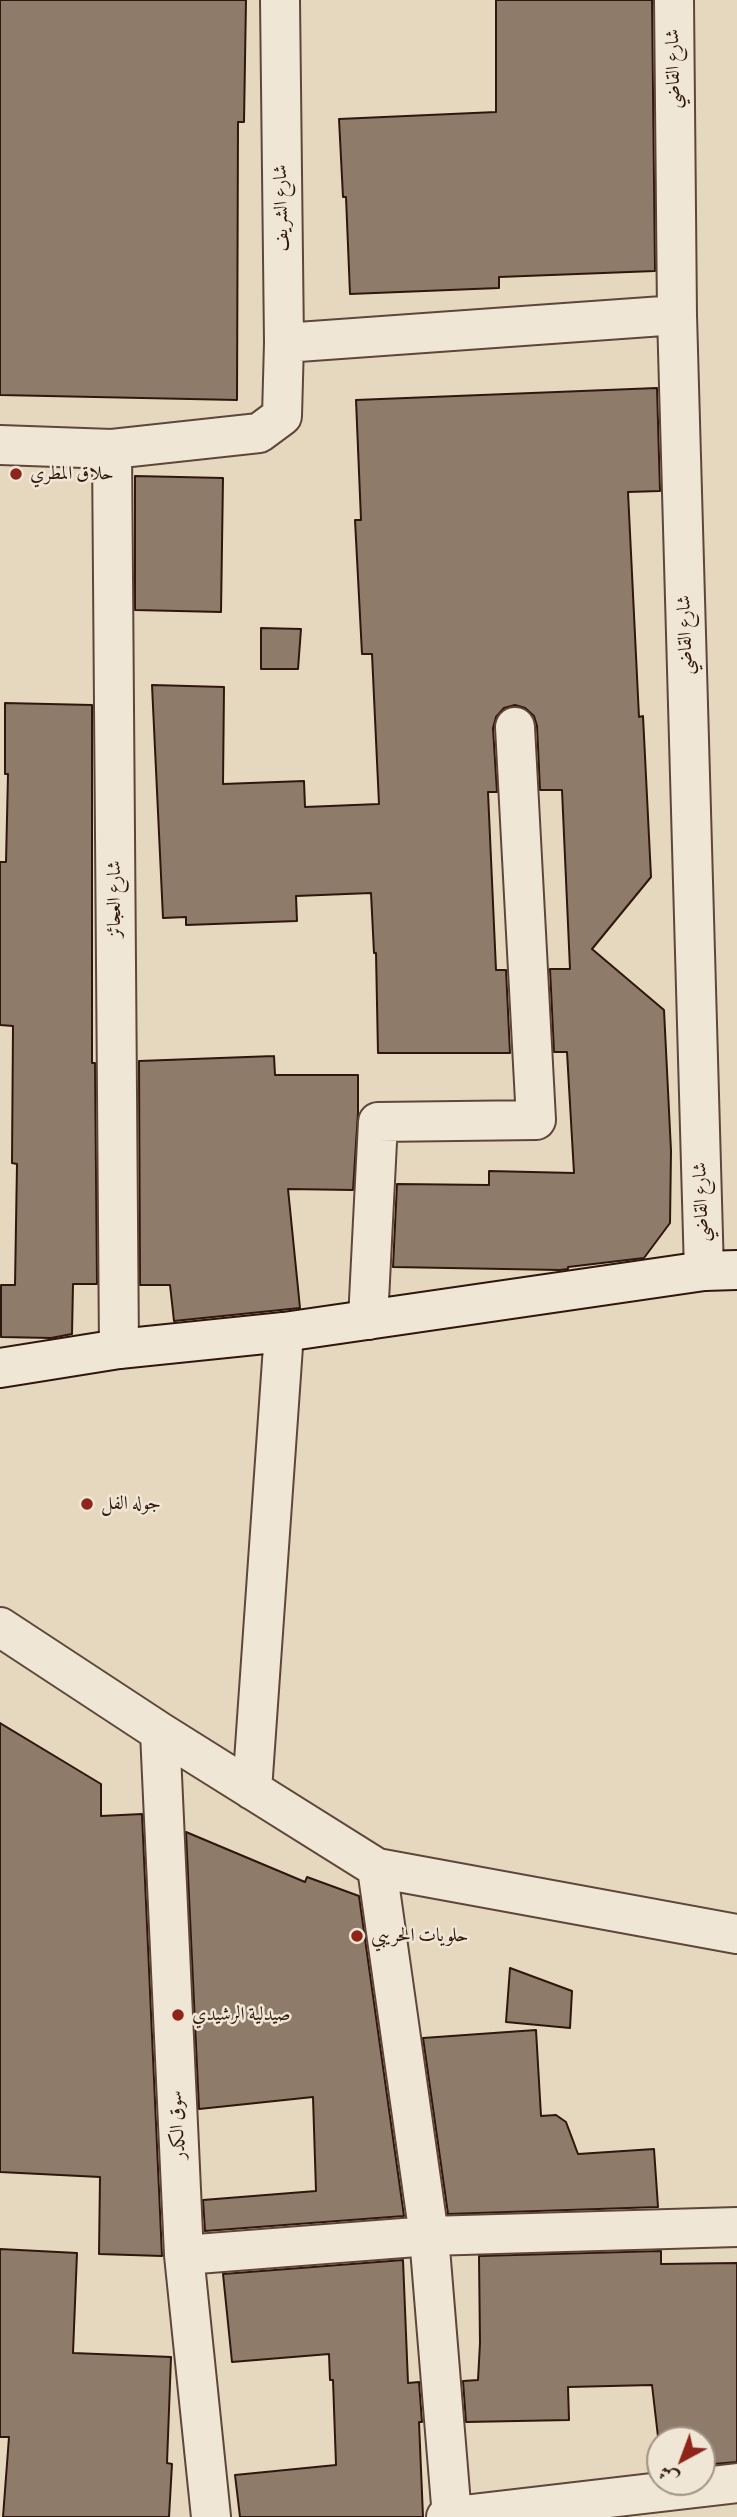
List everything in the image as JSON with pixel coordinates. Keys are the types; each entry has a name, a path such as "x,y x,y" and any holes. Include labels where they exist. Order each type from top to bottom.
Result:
{"street":[{"name":"شارع الشريف","path":"111,449 259,433 282,416 284,343 280,0"},
{"name":"شارع القاضي","path":"674,0 677,315 720,1270"},
{"path":"284,343 677,315"},
{"path":"0,445 111,449"},
{"name":"شارع العجائز","path":"111,449 119,1349"},
{"path":"368,1320 378,1122 536,1120 515,727"},
{"path":"0,1368 119,1349 284,1332 720,1270"},
{"path":"253,1790 284,1332"},
{"path":"0,1627 160,1732 377,1868 737,1934"},
{"name":"سوق الكدر","path":"160,1732 184,2255 211,2517"},
{"path":"377,1868 429,2236 452,2517"},
{"path":"184,2255 429,2236 737,2227"},
{"path":"446,2517 737,2483"}],"building":[{"path":"0,0 246,0 244,122 238,122 237,400 0,395"},
{"path":"496,0 652,0 655,271 499,277 499,288 350,294 339,119 496,112"},
{"path":"657,388 660,491 628,492 639,717 643,716 651,877 592,949 664,1010 671,1151 670,1223 644,1258 560,1270 393,1267 397,1184 489,1185 489,1171 574,1173 567,1052 554,1052 550,969 570,969 562,790 540,790 537,726 534,716 525,708 515,705 504,708 496,717 493,728 497,792 488,792 496,970 506,970 510,1053 378,1053 376,953 371,893 296,896 297,921 186,925 186,917 163,918 152,685 224,687 223,784 304,781 305,807 379,804 372,654 362,654 355,520 361,520 356,400"},
{"path":"135,476 223,478 221,612 135,610"},
{"path":"261,628 301,629 298,669 261,669"},
{"path":"5,703 92,705 92,1063 95,1063 97,1284 73,1284 72,1334 51,1338 1,1337 1,1285 15,1285 17,1164 12,1163 13,1026 0,1025 0,862 6,862 8,774 5,774"},
{"path":"274,1056 275,1075 358,1075 353,1190 288,1189 300,1308 174,1321 170,1285 140,1285 139,1061"},
{"path":"0,1723 101,1784 101,1816 142,1814 162,2256 99,2254 100,2177 0,2172"},
{"path":"186,1832 305,1882 307,1877 359,1896 404,2216 205,2231 203,2200 316,2191 313,2097 199,2109"},
{"path":"510,1968 572,1991 570,2028 506,2022"},
{"path":"536,2030 541,2116 556,2115 566,2122 578,2154 654,2149 658,2207 448,2214 423,2038"},
{"path":"0,2249 77,2253 73,2353 171,2357 167,2463 172,2464 169,2517 3,2517 9,2437 0,2437"},
{"path":"661,2251 661,2264 737,2263 737,2462 716,2464 716,2426 657,2426 652,2385 568,2387 569,2420 466,2422 463,2381 478,2380 479,2256"},
{"path":"403,2260 408,2383 419,2382 423,2517 240,2517 235,2475 336,2465 333,2380 330,2380 329,2354 232,2362 223,2274"}],"place":[{"name":"حلاق المطري","path":"16,474"},
{"name":"جوله الفل","path":"87,1504"},
{"name":"حلويات الحريبي","path":"357,1936"},
{"name":"صيدلية الرشيدي","path":"178,2015"}]}
